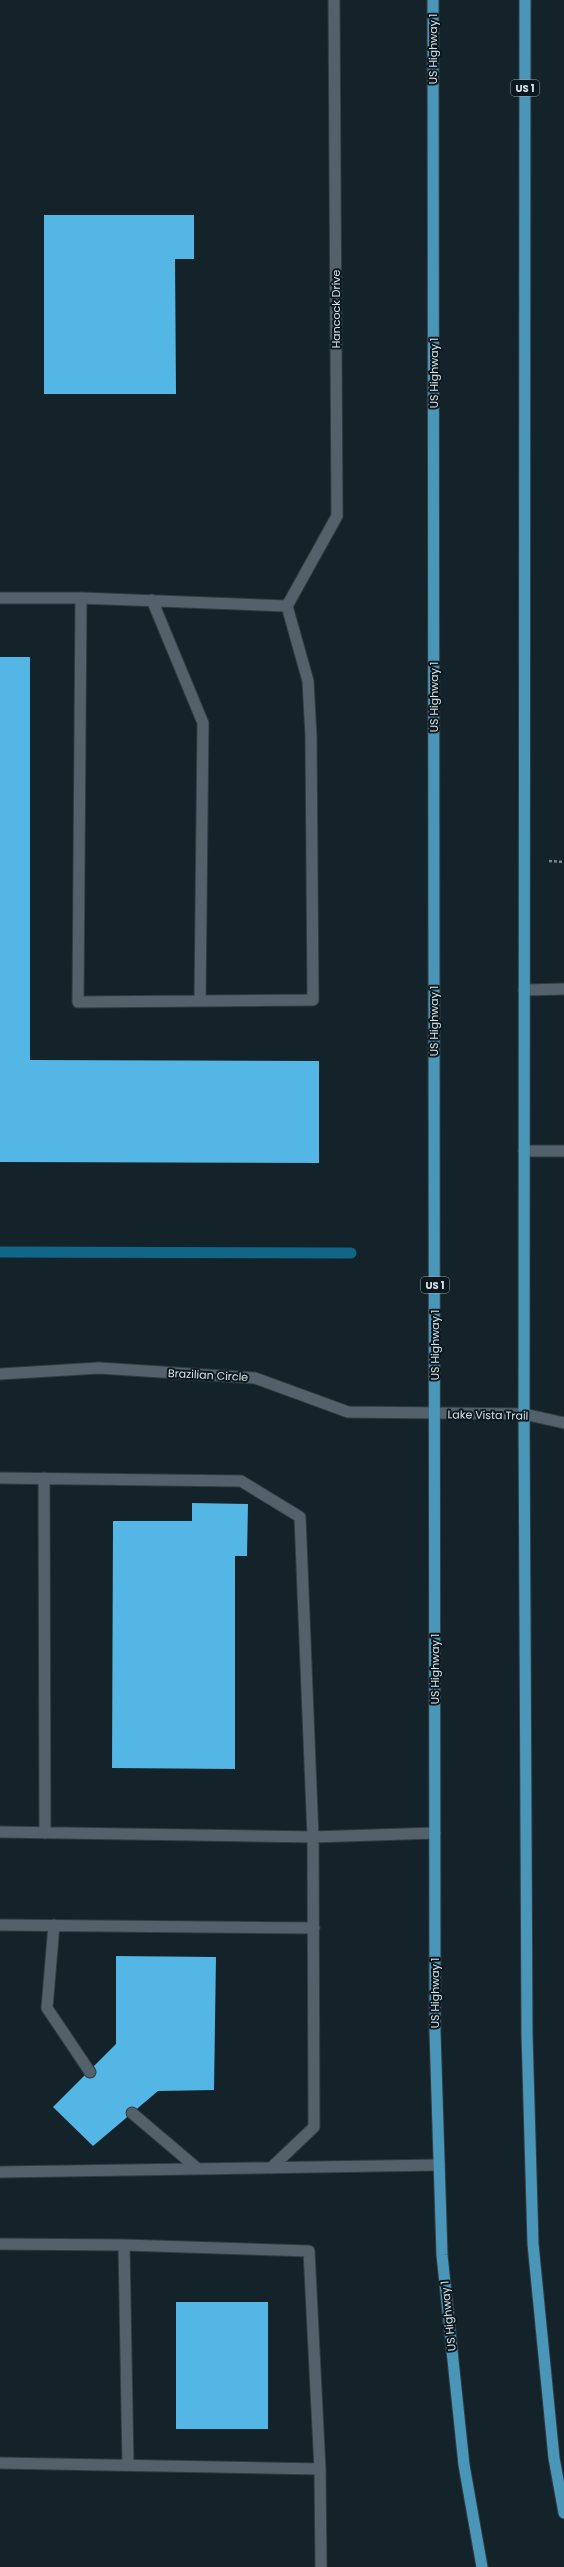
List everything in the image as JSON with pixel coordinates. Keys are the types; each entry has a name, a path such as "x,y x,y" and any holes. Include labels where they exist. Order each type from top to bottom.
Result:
{"main road":[{"name":"US Highway 1","path":"433,0 435,2032 442,2255 464,2465 482,2567"},
{"name":"US 1","path":"525,0 524,1414 527,2026 533,2244 554,2458 564,2513"}],"street":[{"name":"Hancock Drive","path":"287,606 337,516 334,0"},
{"path":"0,598 81,598 287,606 308,681 312,736 312,1000 78,1002 81,598"},
{"path":"152,600 203,723 200,1001"},
{"path":"524,990 564,989"},
{"path":"524,1151 564,1151"},
{"name":"Brazilian Circle","path":"0,1374 99,1368 255,1378 348,1412 435,1414"},
{"name":"Lake Vista Trail","path":"435,1414 524,1414 564,1423"},
{"path":"0,1478 241,1481 300,1517 313,1837 314,2127 271,2168"},
{"path":"44,1478 45,1833"},
{"path":"0,1832 313,1837 435,1833"},
{"path":"0,1925 314,1928"},
{"path":"54,1925 47,2008 90,2072"},
{"path":"132,2113 198,2169"},
{"path":"0,2172 439,2165"},
{"path":"0,2244 124,2245 309,2251 320,2468 321,2567"},
{"path":"124,2245 128,2465"},
{"path":"0,2463 320,2468"}],"building":[{"path":"44,215 194,215 194,259 175,259 176,394 44,394"},
{"path":"0,657 30,657 30,1060 319,1061 319,1163 0,1162"},
{"path":"192,1503 248,1504 247,1556 235,1556 235,1769 112,1768 113,1521 192,1521"},
{"path":"116,1956 216,1957 214,2090 158,2091 93,2146 53,2107 116,2044"},
{"path":"176,2302 268,2302 268,2429 176,2429"}],"waterway":[{"path":"0,1252 351,1253"}]}
